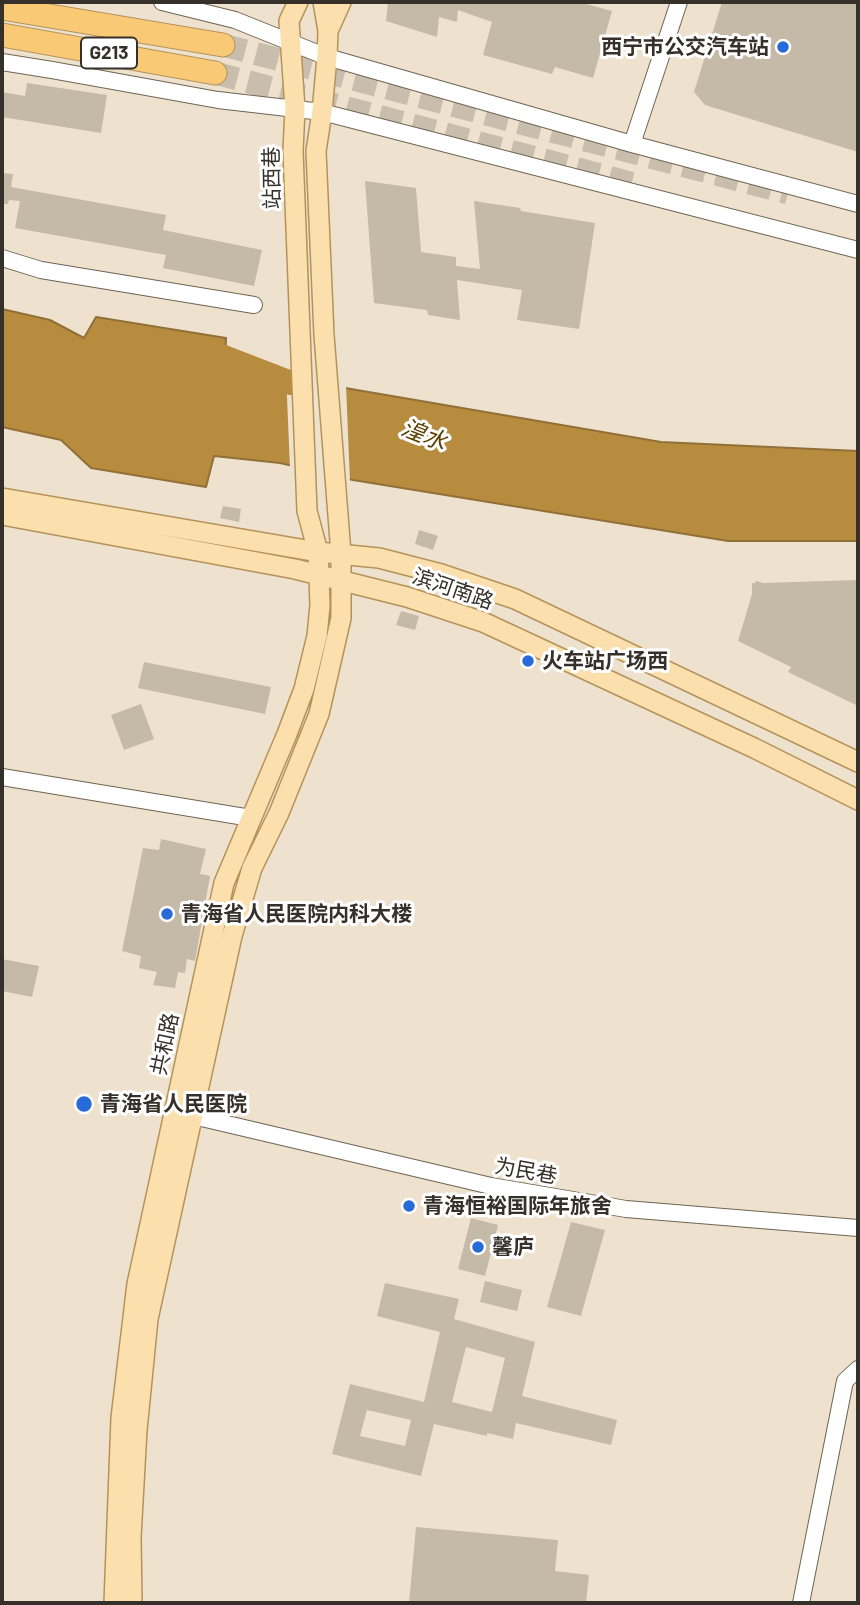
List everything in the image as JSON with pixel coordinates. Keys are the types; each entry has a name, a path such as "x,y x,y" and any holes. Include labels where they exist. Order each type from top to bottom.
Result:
{"highway":[{"name":"G213","path":"2,8 223,45"},
{"name":"G213","path":"2,35 215,73"}],"main road":[{"name":"站西巷","path":"298,2 287,11 295,109 293,151 307,511"},
{"path":"322,112 328,31 323,2"},
{"path":"328,31 341,2"},
{"name":"共和路","path":"132,1603 131,1537 137,1430 148,1318 232,936 252,868 279,813 319,713 341,618 341,554 324,335 316,151 322,112"},
{"name":"滨河南路","path":"2,498 318,552 379,558 441,574 515,598 858,762"},
{"name":"共和路","path":"114,1603 121,1418 136,1284 224,883 304,689 317,636 320,605 318,552 307,511"},
{"name":"滨河南路","path":"2,515 319,574 407,597 484,622 754,748 858,800"}],"street":[{"path":"162,2 235,20 327,57 632,144 858,204"},
{"path":"632,144 679,2"},
{"path":"2,62 218,100 322,112 858,250"},
{"path":"2,258 40,270 254,305"},
{"path":"2,777 251,818"},
{"name":"为民巷","path":"193,1116 491,1186 626,1209 858,1228"},
{"path":"801,1603 845,1381 858,1369"}],"water":[{"path":"2,309 50,320 84,338 96,317 226,338 225,365 661,442 858,451 858,541 728,541 353,480 280,463 214,456 206,487 91,468 61,440 2,427"}],"pier":[{"path":"286,373 346,384 350,483 290,469"}],"building":[{"path":"388,2 579,2 612,11 593,78 555,67 552,74 483,55 492,22 458,10 457,22 439,17 437,37 386,21"},
{"name":"西宁市公交汽车站","path":"722,2 858,2 858,152 705,105 694,92"},
{"path":"27,83 107,95 101,133 2,117 2,92 25,96"},
{"path":"2,173 13,174 11,187 166,215 163,230 262,250 254,286 163,268 166,255 15,228 20,201 9,200 8,204 2,204"},
{"path":"365,181 416,188 421,252 456,257 456,266 480,269 474,201 595,223 579,329 517,320 522,290 457,280 460,320 428,315 427,310 374,303"},
{"path":"223,506 241,509 239,522 220,518"},
{"path":"419,530 438,536 433,550 415,544"},
{"path":"858,580 858,706 788,672 791,667 738,641 752,594 752,583"},
{"path":"401,611 419,616 415,630 396,625"},
{"path":"144,662 271,687 265,714 138,688"},
{"path":"141,704 154,739 124,750 111,715"},
{"name":"青海省人民医院内科大楼","path":"161,839 206,849 200,874 210,876 195,961 187,959 185,973 178,972 175,988 153,985 157,972 139,968 141,956 122,951 143,848 159,850"},
{"path":"2,959 39,966 32,997 2,991"},
{"name":"馨庐","path":"471,1218 498,1225 485,1276 458,1269"},
{"path":"571,1222 605,1230 581,1316 547,1307"},
{"path":"485,1281 522,1290 517,1311 480,1302"},
{"path":"385,1283 459,1299 454,1319 535,1342 522,1396 617,1420 611,1445 516,1423 513,1439 434,1424 421,1476 332,1454 350,1384 424,1402 440,1332 377,1316","holes":["466,1347 505,1358 492,1412 452,1402","367,1410 411,1420 405,1446 360,1436"]},
{"path":"416,1527 558,1540 555,1571 589,1575 586,1603 409,1603"}],"waterway":[{"name":"湟水","path":"194,349 216,354 291,383"}],"tunnel":[{"path":"223,45 788,193"},
{"path":"215,73 642,186"}],"place":[{"name":"西宁市公交汽车站","path":"783,47"},
{"name":"火车站广场西","path":"528,661"},
{"name":"青海省人民医院内科大楼","path":"167,914"},
{"name":"青海省人民医院","path":"84,1104"},
{"name":"青海恒裕国际年旅舍","path":"409,1206"},
{"name":"馨庐","path":"478,1247"}]}
